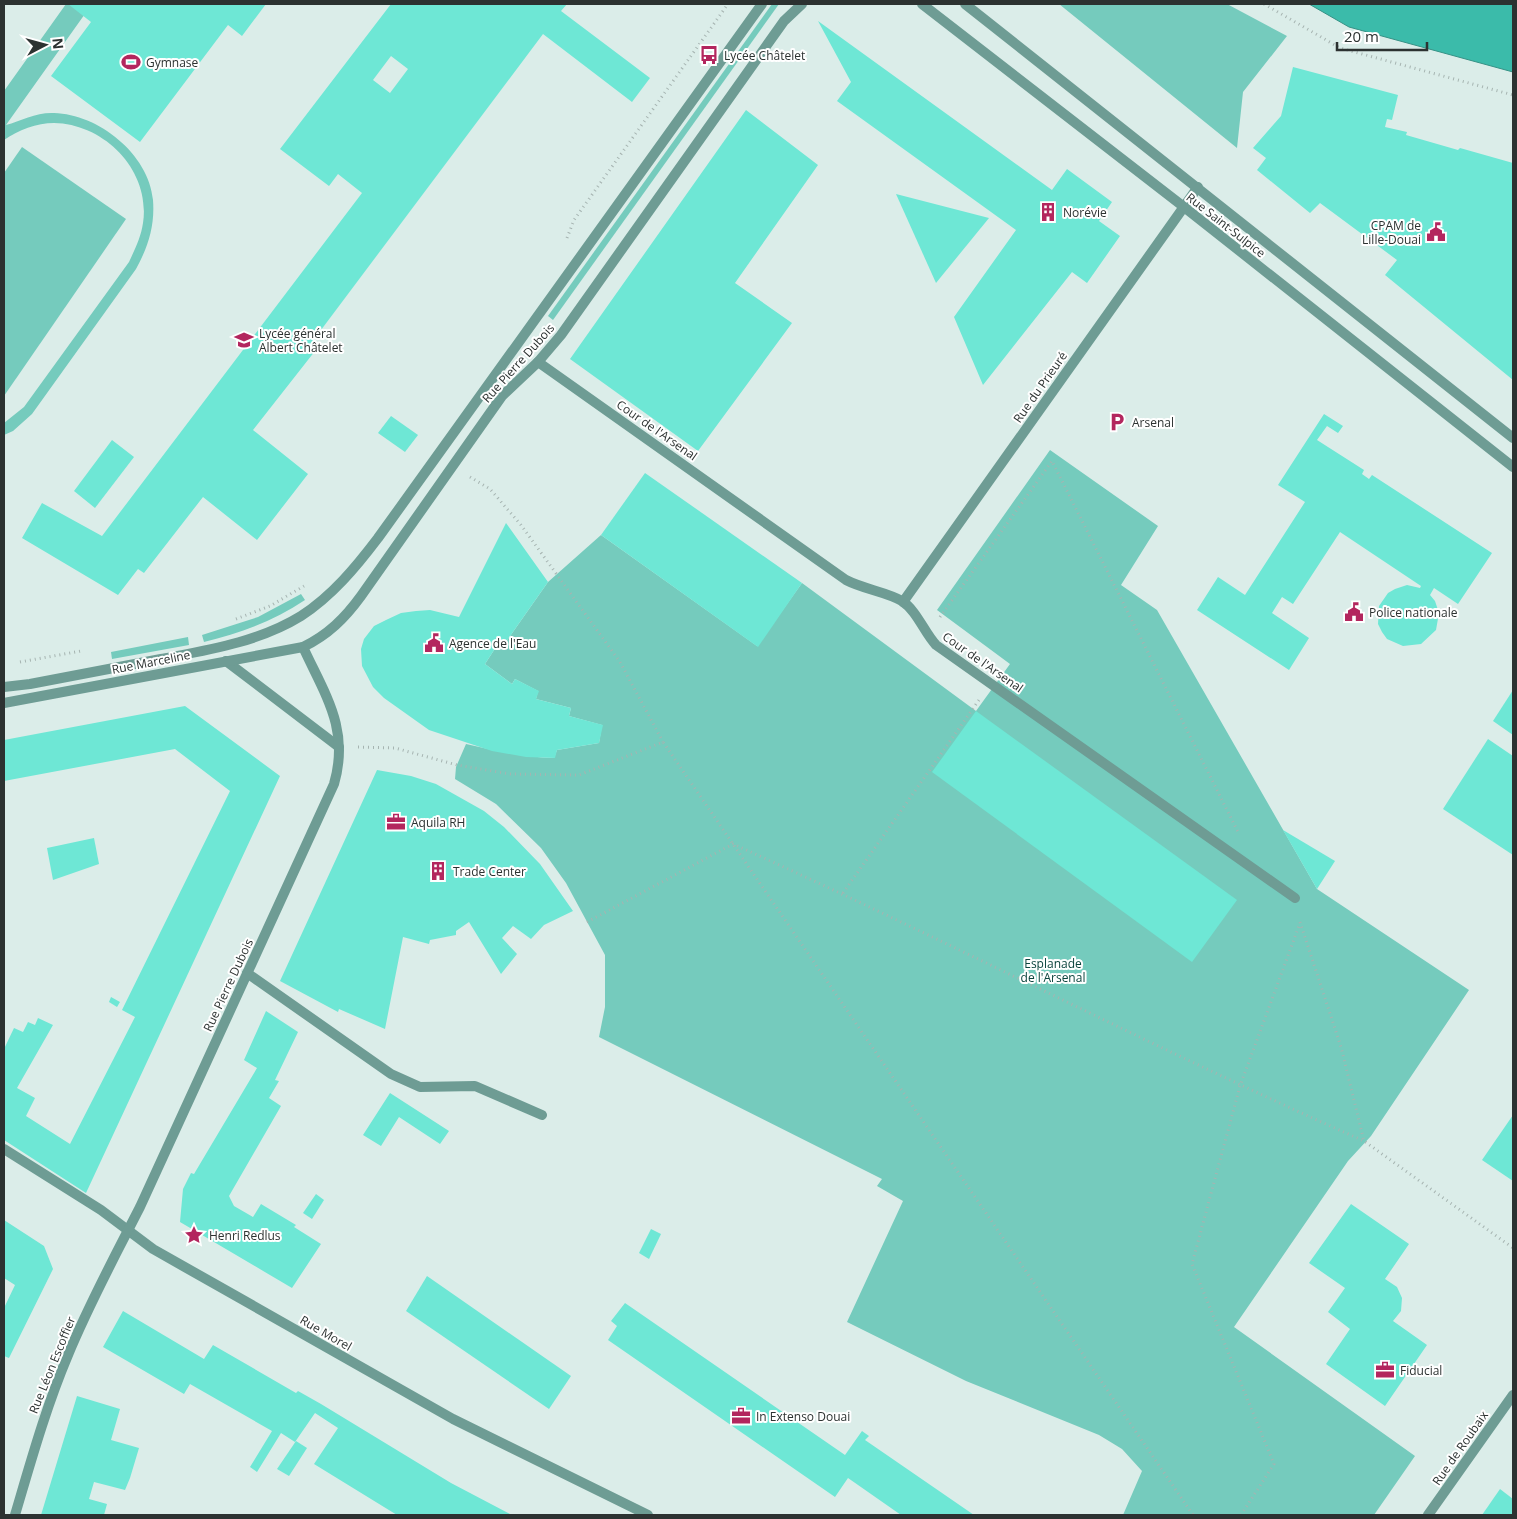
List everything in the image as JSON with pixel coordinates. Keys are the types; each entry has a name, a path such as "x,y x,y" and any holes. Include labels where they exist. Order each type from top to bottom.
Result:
{"street":[{"path":"4,687 30,684 200,652 248,640 285,625 320,602 348,574 378,538 762,4"},
{"name":"Rue Pierre Dubois","path":"128,1229 334,784 339,747 337,722 303,647 318,640 348,614 502,396 538,362 561,335 784,21 793,4"},
{"name":"Rue Pierre Dubois","path":"784,21 802,4"},
{"name":"Rue Saint-Sulpice","path":"922,4 1184,207 1513,467"},
{"name":"Rue Saint-Sulpice","path":"965,4 1513,438"},
{"name":"Rue du Prieuré","path":"902,602 1198,187"},
{"name":"Cour de l'Arsenal","path":"538,362 846,580 902,602 912,610 927,635 936,644 1295,898"},
{"name":"Rue Marceline","path":"4,703 303,647"},
{"path":"226,661 339,747"},
{"path":"247,973 391,1074 420,1087 475,1086 542,1115"},
{"name":"Rue Morel","path":"4,1149 128,1229 153,1249 453,1419 648,1515"},
{"name":"Rue Léon Escoffier","path":"15,1515 48,1407 64,1363 128,1229"},
{"name":"Rue de Roubaix","path":"1428,1515 1513,1394"}],"path":[{"path":"565,246 574,220 728,4"},
{"path":"1264,4 1340,48 1513,95"},
{"path":"927,635 1052,461 1240,837"},
{"path":"452,468 490,489 521,525 620,662 663,742 1194,1515"},
{"path":"227,622 270,606 312,581"},
{"path":"11,664 86,650"},
{"path":"843,893 991,683"},
{"path":"339,747 395,748 457,765 510,774 579,775 663,742"},
{"path":"733,844 843,893 1240,1086 1364,1141 1513,1248"},
{"path":"587,922 733,844"},
{"path":"1295,898 1300,922 1341,1047 1364,1141"},
{"path":"1241,1515 1274,1464 1192,1264 1240,1086 1300,922"}],"green space":[{"path":"66,4 92,4 6,125 35,115 54,113 71,115 104,129 132,153 142,167 149,183 153,200 152,227 144,253 136,269 32,414 13,431 4,435 4,423 24,407 129,262 143,223 144,204 140,186 132,169 121,154 107,141 73,125 54,123 28,128 4,140 4,91"},
{"path":"772,4 779,4 553,320 548,316"},
{"path":"1059,4 1227,4 1287,36 1243,92 1237,148"},
{"path":"22,147 126,219 4,396 4,173"},
{"name":"Esplanade de l'Arsenal","path":"1050,450 1158,526 1121,585 1157,610 1317,889 1469,990 1371,1136 1348,1161 1234,1327 1415,1456 1374,1515 1123,1515 1142,1471 1122,1449 1099,1435 966,1381 847,1322 903,1201 877,1186 882,1179 599,1037 605,1007 605,955 566,883 541,848 496,804 455,779 456,767 466,744 520,755 554,758 557,750 599,743 602,725 569,716 571,708 536,699 538,691 515,679 512,684 485,664 496,647 503,646 548,582 601,535 757,646 802,583 976,711 1010,664 937,610"},
{"path":"301,594 305,600 269,620 231,635 204,642 202,635 258,617"},
{"path":"188,637 189,645 112,659 111,652"}],"shaded area":[{"path":"1309,4 1513,4 1513,72 1349,27"}],"building":[{"name":"Gymnase","path":"68,4 266,4 242,36 228,25 140,142 51,76 91,22"},
{"path":"391,4 567,4 561,11 650,78 632,102 543,34 309,346 315,351 253,430 308,474 257,540 203,497 144,573 138,569 118,595 22,538 42,503 102,536 362,193 338,174 329,186 280,149","holes":["391,56 408,69 390,93 373,80"]},
{"name":"Norévie","path":"818,21 1052,190 1067,169 1112,202 1099,221 1120,236 1087,283 1072,272 983,385 954,317 1016,230 837,101 851,82"},
{"name":"CPAM de Lille-Douai","path":"1293,67 1398,95 1392,120 1387,119 1385,127 1407,132 1406,135 1458,150 1460,148 1513,163 1513,380 1385,275 1397,260 1320,203 1310,213 1257,170 1266,158 1253,148 1281,116"},
{"path":"746,110 818,165 735,283 792,323 698,451 570,359"},
{"path":"896,194 989,218 936,283"},
{"path":"1324,414 1343,426 1338,433 1327,426 1317,440 1364,470 1362,474 1369,479 1372,475 1492,553 1458,604 1434,588 1430,595 1435,601 1439,613 1436,630 1421,644 1403,646 1387,639 1382,632 1378,624 1379,606 1388,593 1395,589 1407,585 1420,588 1421,586 1340,532 1293,604 1282,597 1272,613 1309,638 1289,670 1197,610 1218,577 1245,595 1305,502 1278,485"},
{"path":"391,416 418,435 405,452 378,433"},
{"path":"112,440 134,457 95,508 74,491"},
{"path":"645,473 802,583 758,647 601,535"},
{"name":"Agence de l'Eau","path":"506,523 548,582 503,646 496,647 485,664 512,684 515,679 539,691 536,699 571,708 569,716 603,725 599,743 557,750 555,758 526,757 492,751 429,730 384,698 373,687 362,666 361,649 364,639 374,626 401,613 416,611 430,610 459,617"},
{"path":"1513,690 1513,735 1493,721"},
{"path":"185,706 280,776 86,1193 4,1140 4,1049 14,1028 23,1032 28,1022 35,1025 38,1018 53,1025 17,1088 35,1098 26,1116 70,1144 135,1017 122,1010 230,791 175,749 4,781 4,740"},
{"path":"976,711 1237,900 1192,962 932,772"},
{"path":"1488,739 1513,756 1513,855 1443,809"},
{"name":"Trade Center","path":"377,770 411,776 436,784 484,811 504,827 540,864 573,911 544,925 531,939 513,926 502,938 517,954 501,974 469,922 456,931 456,935 430,940 429,944 403,937 385,1029 339,1009 338,1012 280,981"},
{"path":"1283,830 1335,861 1317,889"},
{"path":"94,838 99,864 53,880 47,848"},
{"path":"111,997 120,1002 117,1007 109,1002"},
{"path":"266,1011 298,1032 275,1080 279,1081 269,1098 281,1106 229,1196 234,1206 253,1217 261,1204 296,1225 294,1227 321,1244 292,1288 180,1222 183,1189 191,1173 194,1174 257,1068 244,1060"},
{"path":"390,1093 449,1131 440,1144 399,1117 381,1146 363,1135"},
{"path":"1513,1115 1513,1181 1482,1160"},
{"path":"316,1194 324,1200 312,1219 303,1213"},
{"path":"1351,1204 1409,1244 1385,1279 1397,1287 1402,1298 1401,1311 1393,1321 1427,1345 1385,1406 1326,1364 1350,1329 1328,1312 1345,1288 1309,1263"},
{"path":"4,1220 44,1246 53,1269 9,1358 4,1356 4,1308 15,1285 4,1278"},
{"path":"651,1229 661,1234 649,1259 639,1253"},
{"path":"427,1276 571,1376 549,1409 406,1311"},
{"path":"625,1303 845,1455 862,1431 869,1436 865,1440 974,1515 901,1515 848,1478 835,1497 608,1340 617,1326 611,1321"},
{"path":"123,1311 204,1359 213,1345 296,1393 298,1391 321,1404 451,1483 512,1515 397,1515 314,1464 338,1428 315,1413 295,1442 281,1433 257,1472 250,1467 272,1431 190,1384 184,1394 103,1347"},
{"path":"77,1396 120,1409 111,1440 139,1448 130,1478 125,1490 94,1482 89,1499 107,1504 104,1515 41,1515"},
{"path":"296,1441 307,1448 289,1476 277,1469"},
{"path":"1500,1489 1513,1499 1513,1515 1482,1515"}],"place":[{"name":"Lycée Châtelet","path":"709,55"},
{"name":"Gymnase","path":"131,62"},
{"name":"Norévie","path":"1048,212"},
{"name":"CPAM de Lille-Douai","path":"1436,232"},
{"name":"Lycée général Albert Châtelet","path":"244,340"},
{"name":"Arsenal","path":"1117,422"},
{"name":"Police nationale","path":"1354,612"},
{"name":"Agence de l'Eau","path":"434,643"},
{"name":"Aquila RH","path":"396,822"},
{"name":"Trade Center","path":"438,871"},
{"name":"Henri Redlus","path":"194,1235"},
{"name":"Fiducial","path":"1385,1370"},
{"name":"In Extenso Douai","path":"741,1416"}]}
